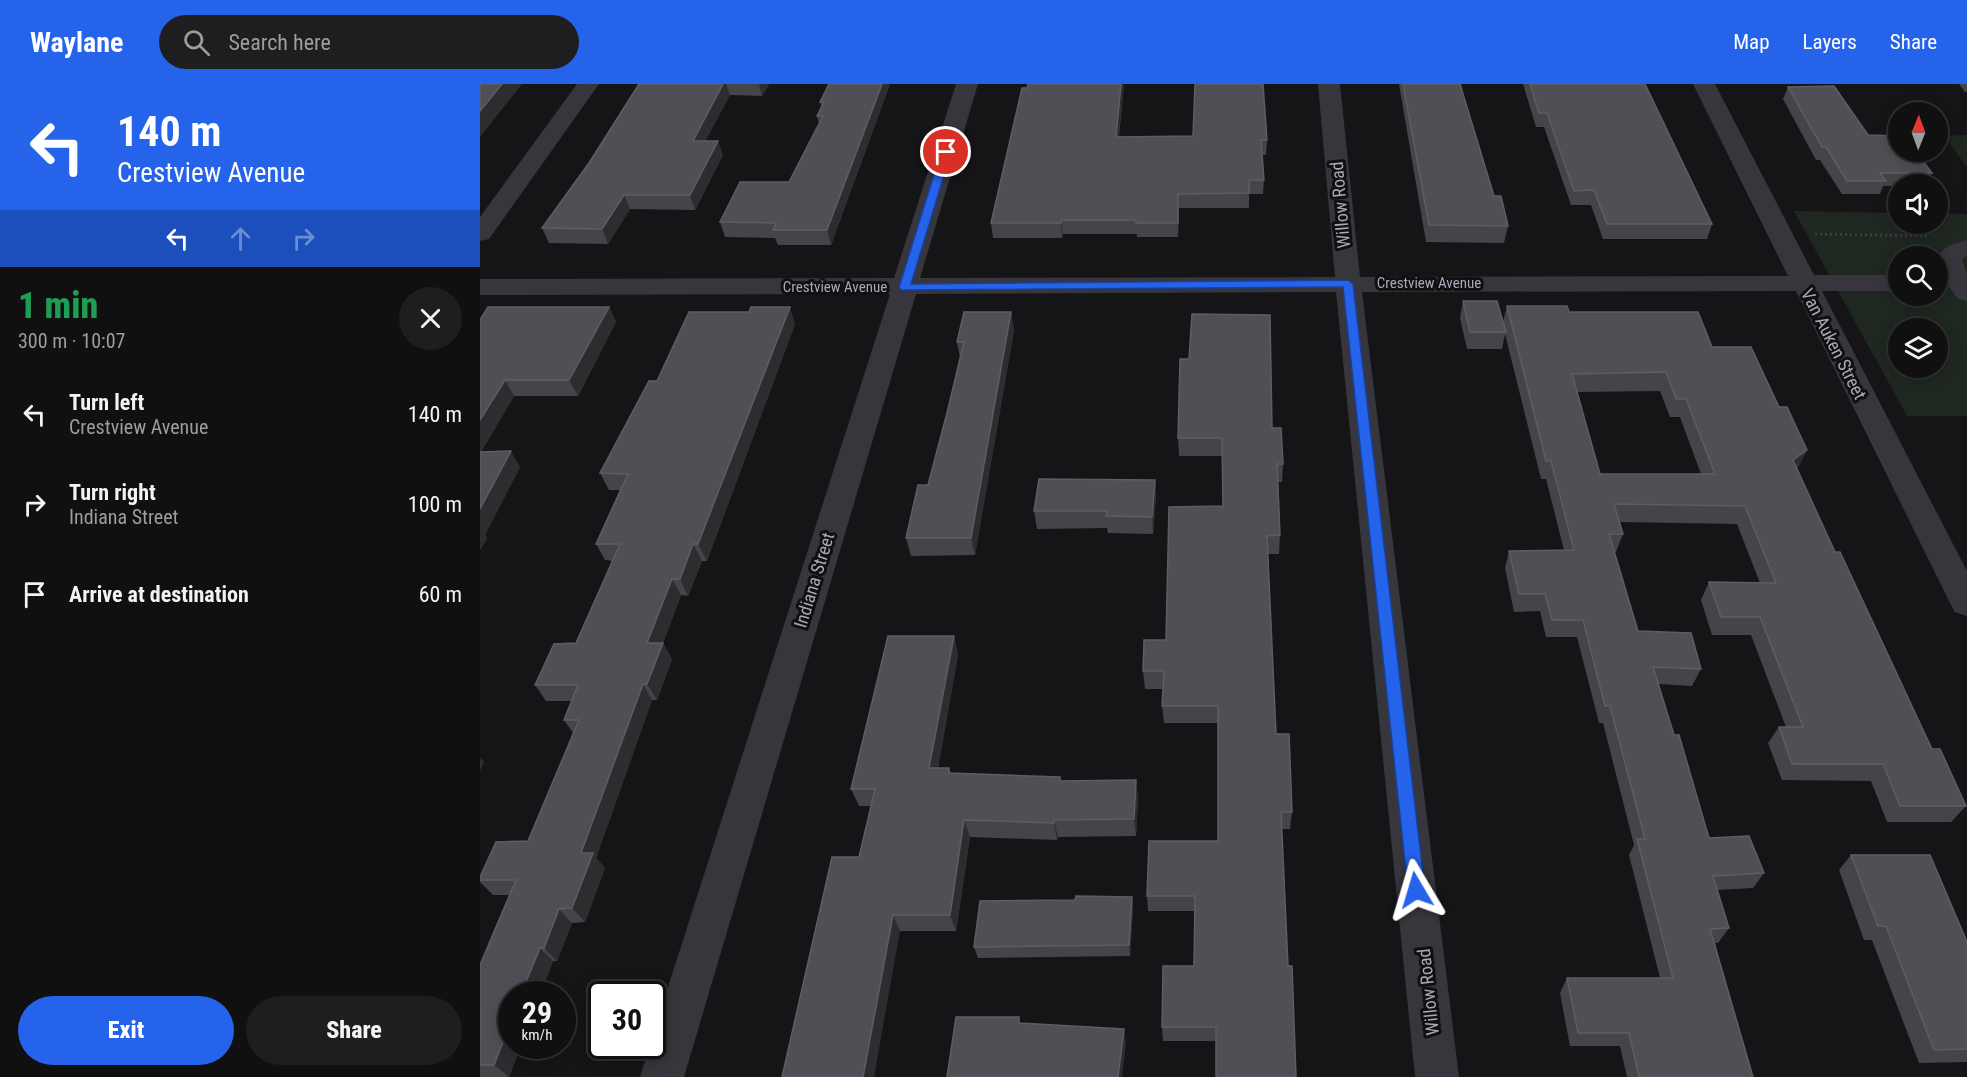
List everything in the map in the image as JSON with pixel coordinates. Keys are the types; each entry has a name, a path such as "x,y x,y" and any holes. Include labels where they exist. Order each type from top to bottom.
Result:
{"street":[{"path":"480,234 588,84"},
{"name":"Indiana Street","path":"662,1077 967,84"},
{"name":"Willow Road","path":"1329,84 1348,284 1437,1077"},
{"name":"Van Auken Street","path":"1704,84 1802,282 1967,603"},
{"path":"1955,287 1949,257 1967,248"},
{"name":"Crestview Avenue","path":"480,287 1888,283"}],"path":[{"path":"1778,233 1933,236"}],"shaded area":[{"path":"1967,135 1967,167 1948,141 1948,136"},
{"path":"1794,211 1888,213 1888,234 1948,234 1948,213 1967,214 1967,416 1907,416"}],"building":[{"path":"480,84 502,84 480,111"},
{"path":"639,84 723,84 693,141 718,141 690,195 624,195 602,229 542,228 589,163"},
{"path":"829,84 882,84 827,230 773,230 776,223 720,222 740,182 789,182 823,116 817,116 824,102 820,102"},
{"path":"1028,84 1121,84 1116,137 1193,136 1195,84 1263,84 1267,140 1261,140 1264,180 1249,180 1249,193 1178,194 1178,223 1136,223 1136,220 1061,220 1061,223 991,223 1022,88 1027,88"},
{"path":"1403,84 1460,84 1494,196 1501,196 1508,226 1429,225"},
{"path":"1530,84 1645,84 1712,224 1607,224 1594,190 1574,191 1547,113 1539,113"},
{"path":"1834,86 1868,135 1888,136 1888,162 1924,162 1932,173 1880,173 1886,181 1847,181 1826,147 1822,147 1788,87"},
{"path":"1463,301 1497,301 1506,332 1470,332"},
{"path":"1507,306 1567,306 1569,312 1698,312 1712,347 1751,347 1779,407 1787,407 1807,450 1793,460 1835,552 1840,552 1932,749 1940,749 1966,806 1900,806 1883,764 1792,764 1779,727 1803,727 1760,617 1721,617 1709,582 1776,583 1745,506 1614,504 1623,534 1609,534 1638,631 1691,633 1701,669 1653,667 1674,735 1679,735 1709,838 1749,836 1764,873 1713,876 1729,928 1710,929 1753,1077 1639,1077 1629,1033 1578,1033 1567,978 1673,978 1637,839 1645,839 1610,706 1605,706 1583,620 1552,620 1545,594 1519,594 1509,551 1574,550 1551,461 1546,461","holes":["1666,372 1676,399 1686,399 1715,474 1600,474 1572,374"]},
{"path":"488,307 609,307 569,380 505,380 480,420 480,320"},
{"path":"751,307 790,307 698,544 693,544 680,579 672,579 647,643 663,643 647,684 643,684 581,853 593,853 572,908 559,909 544,948 540,948 526,981 498,981 498,1055 494,1065 480,1065 480,965 516,880 480,880 480,877 496,842 528,841 579,720 564,720 578,685 535,685 554,644 576,643 620,544 596,544 628,474 600,473 649,381 657,381 689,312 749,312"},
{"path":"964,312 1011,312 971,538 906,538 918,485 928,485 947,413 964,342 957,342"},
{"path":"1192,314 1270,315 1272,428 1281,428 1283,464 1277,464 1280,535 1267,536 1276,734 1289,734 1292,812 1281,812 1288,966 1292,966 1296,1077 1216,1077 1216,1027 1162,1027 1163,966 1194,966 1195,896 1147,896 1149,841 1218,841 1218,706 1162,706 1164,671 1143,671 1144,640 1166,640 1169,507 1223,506 1222,438 1178,438 1180,359 1189,359"},
{"path":"511,451 480,509 480,452"},
{"path":"1039,479 1155,480 1152,517 1106,516 1107,511 1034,511"},
{"path":"888,636 954,636 929,768 949,768 949,773 1060,777 1060,781 1136,780 1134,819 1054,820 1054,823 964,820 950,915 893,915 863,1077 782,1077 832,857 859,857 875,789 851,789"},
{"path":"1851,855 1930,855 1967,942 1967,1049 1934,1050 1886,926 1878,926"},
{"path":"1076,896 1132,897 1129,945 974,947 980,901 1075,900"},
{"path":"956,1017 1019,1017 1019,1023 1124,1029 1118,1077 947,1077"}],"route":[{"path":"946,152 904,287 1348,284 1416,890"}]}
